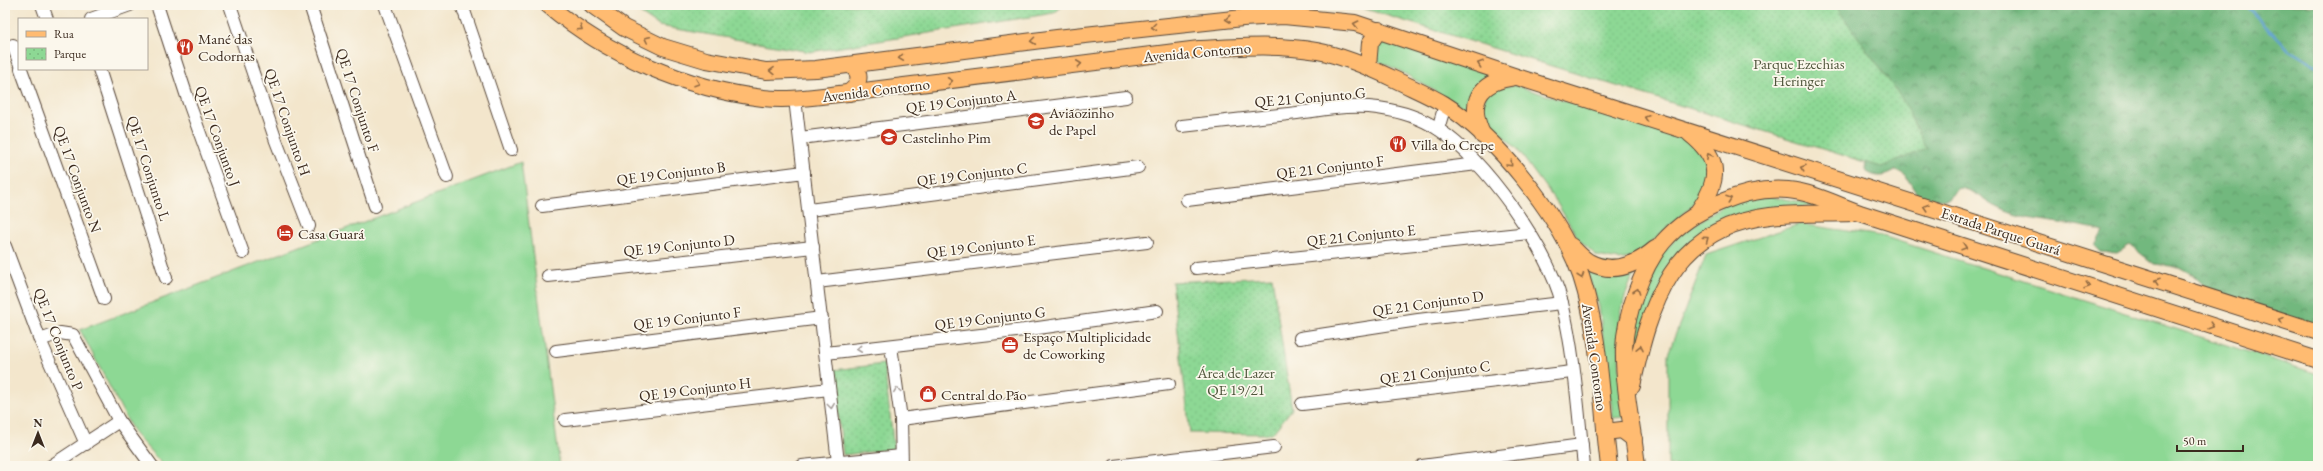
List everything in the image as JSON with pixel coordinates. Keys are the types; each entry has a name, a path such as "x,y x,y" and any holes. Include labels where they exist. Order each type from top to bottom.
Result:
{"main road":[{"name":"Avenida Contorno","path":"548,5 586,33 649,66 700,85 738,94 764,98 795,99 1199,49 1250,46 1287,46 1319,51 1368,66 1445,105 1483,136 1539,197 1566,240 1580,275 1589,304 1599,365 1609,466"},
{"name":"Avenida Contorno","path":"592,5 624,28 663,47 706,60 742,68 789,71 850,65 1057,38 1243,18 1284,16 1320,18 1355,23 1379,30 1517,77 1684,130"},
{"path":"1368,66 1370,43 1379,30"},
{"path":"848,93 857,85 859,79 858,73 850,65"},
{"path":"738,94 734,81 742,68"},
{"path":"1483,136 1476,118 1478,96 1496,80 1517,77"},
{"path":"1684,130 1701,142 1711,157 1715,169 1714,184 1708,197 1695,216"},
{"name":"Estrada Parque Guará","path":"1684,130 2318,332"},
{"name":"Estrada Parque Guará","path":"1695,216 1727,198 1745,194 1787,190 1807,194 1860,213 2318,360"},
{"path":"1629,399 1643,335 1659,292 1672,271 1690,251 1712,235 1730,227 1769,216 1860,213"},
{"name":"Avenida Contorno","path":"1638,466 1624,348 1628,327 1641,279 1651,259 1664,241 1695,216"},
{"path":"1566,240 1589,262 1610,268 1627,267 1644,259 1664,241"},
{"path":"1605,432 1622,430 1634,439"}],"street":[{"path":"42,5 47,18"},
{"path":"93,18 116,7 130,5"},
{"name":"QE 17 Conjunto J","path":"157,5 189,103 243,253"},
{"name":"QE 17 Conjunto H","path":"230,5 276,141 309,226"},
{"name":"QE 17 Conjunto F","path":"310,5 375,206"},
{"path":"385,5 447,177"},
{"path":"462,5 511,150"},
{"path":"12,45 18,60"},
{"name":"QE 17 Conjunto N","path":"21,70 104,299"},
{"name":"QE 17 Conjunto L","path":"99,70 166,278"},
{"name":"QE 19 Conjunto A","path":"800,138 1126,96"},
{"path":"795,99 838,462"},
{"path":"1445,105 1438,129 1462,148 1477,164 1529,233 1548,266 1562,303 1584,466"},
{"name":"QE 21 Conjunto G","path":"1182,126 1346,107 1377,108 1402,113 1438,129"},
{"name":"QE 21 Conjunto F","path":"1187,200 1477,164"},
{"name":"QE 19 Conjunto C","path":"809,210 1138,167"},
{"name":"QE 19 Conjunto B","path":"542,206 804,172"},
{"name":"QE 21 Conjunto E","path":"1196,268 1529,233"},
{"name":"QE 19 Conjunto E","path":"817,282 1148,242"},
{"name":"QE 17 Conjunto P","path":"5,246 40,340 86,444"},
{"name":"QE 19 Conjunto D","path":"548,276 813,247"},
{"name":"QE 21 Conjunto D","path":"1300,338 1418,320 1562,303"},
{"name":"QE 19 Conjunto G","path":"826,353 1024,330 1157,311"},
{"name":"QE 19 Conjunto F","path":"556,351 822,318"},
{"path":"40,340 60,333 73,335 119,421 152,466"},
{"path":"802,466 838,462 901,461 901,419 891,346"},
{"name":"QE 21 Conjunto C","path":"1302,404 1572,372"},
{"path":"901,419 1169,384"},
{"name":"QE 19 Conjunto H","path":"565,420 829,389"},
{"path":"51,466 119,421"},
{"path":"1422,466 1582,445"},
{"path":"1114,466 1274,447"}],"green space":[{"path":"628,5 1064,5 1054,13 810,52 659,26"},
{"name":"Parque Ezechias Heringer","path":"1325,5 1835,5 1902,99 1926,149 1881,167 1359,7"},
{"path":"1831,5 2318,5 2318,329 2222,302 2193,275 2179,267 2154,264 2130,245 2117,253 2101,252 2095,246 2103,231 2077,225 2024,217 1994,205 1975,193 1965,189 1959,188 1949,199 1941,200 1918,196 1905,175 1896,170 1882,176 1867,172 1865,164 1871,160"},
{"path":"1382,41 1393,42 1495,74 1471,112 1400,71 1376,60 1378,43"},
{"path":"1514,85 1688,140 1710,163 1702,196 1643,250 1629,258 1619,260 1597,256 1579,240 1557,203 1517,149 1486,119 1482,111 1486,93 1492,88"},
{"path":"521,162 560,466 164,466 134,433 80,330"},
{"path":"1770,196 1821,206 1767,209 1682,250 1634,363 1632,345 1633,322 1639,302 1660,256 1677,237 1725,204"},
{"path":"1800,224 1882,236 2318,374 2318,466 1668,466 1668,354 1706,255"},
{"path":"1583,262 1638,267 1629,286 1623,304 1620,322 1619,359 1625,417 1613,418 1599,306"},
{"name":"Área de Lazer QE 19/21","path":"1272,277 1292,409 1272,434 1190,433 1172,282"},
{"path":"884,364 894,449 843,455 833,370"}],"waterway":[{"path":"2245,5 2289,50 2318,67"}],"place":[{"name":"Mané das Codornas","path":"185,47"},
{"name":"Aviãozinho de Papel","path":"1036,121"},
{"name":"Castelinho Pim","path":"889,137"},
{"name":"Villa do Crepe","path":"1398,144"},
{"name":"Casa Guará","path":"285,233"},
{"name":"Espaço Multiplicidade de Coworking","path":"1010,345"},
{"name":"Central do Pão","path":"928,394"}]}
